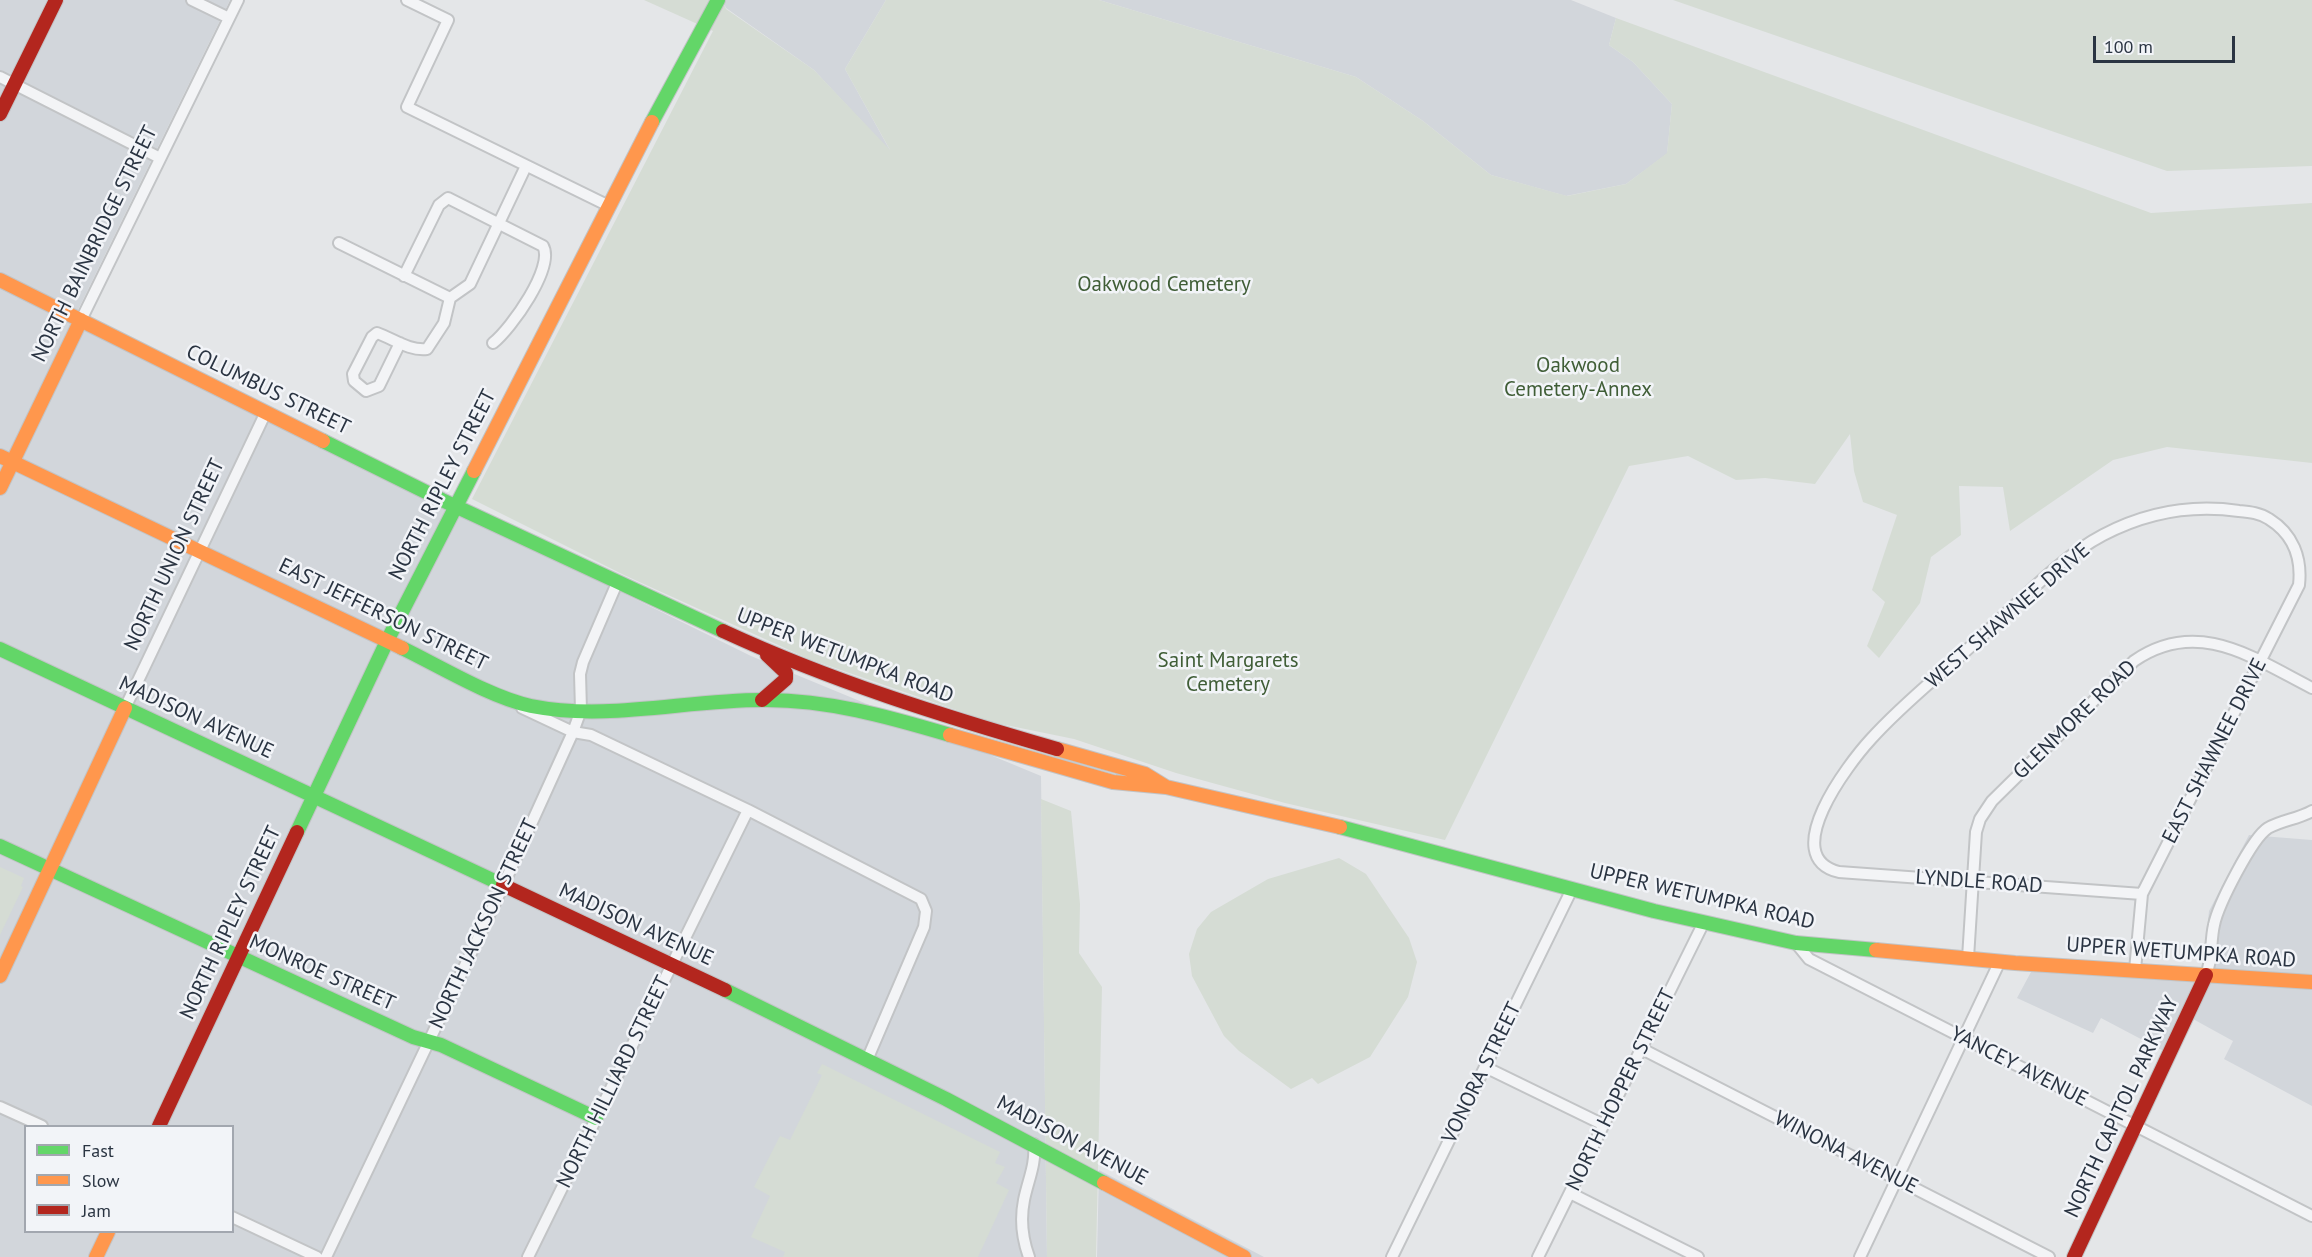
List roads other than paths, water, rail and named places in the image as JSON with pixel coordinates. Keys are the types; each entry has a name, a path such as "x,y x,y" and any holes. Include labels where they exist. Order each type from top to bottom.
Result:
{"main road":[{"path":"0,114 56,0"},
{"name":"NORTH RIPLEY STREET","path":"159,1125 388,639 609,206 718,0"},
{"name":"COLUMBUS STREET","path":"0,280 519,536"},
{"name":"NORTH BAINBRIDGE STREET","path":"0,488 6,459 81,320"},
{"name":"EAST JEFFERSON STREET","path":"6,459 388,639 486,688"},
{"name":"UPPER WETUMPKA ROAD","path":"519,536 758,647 922,710 1145,774 1167,787 1295,815 1704,922 1796,943 2000,961 2312,982"},
{"path":"758,647 786,673 782,686 762,700"},
{"name":"MADISON AVENUE","path":"0,649 672,964 1035,1144 1238,1256"},
{"name":"UPPER WETUMPKA ROAD","path":"486,688 532,706 581,710 795,700 848,709 1095,777 1148,789 1167,787"},
{"name":"NORTH UNION STREET","path":"0,976 125,708"},
{"path":"961,739 965,723"},
{"name":"MONROE STREET","path":"0,846 239,958 428,1042 441,1045 596,1118"},
{"name":"NORTH CAPITOL PARKWAY","path":"2074,1257 2206,975"},
{"path":"96,1257 108,1233"}],"street":[{"path":"192,0 229,18"},
{"name":"NORTH BAINBRIDGE STREET","path":"81,320 238,0"},
{"path":"407,0 448,20 407,107 609,206"},
{"path":"0,77 160,158"},
{"path":"400,344 379,386 366,391 359,387 354,381 353,374 372,337 377,333 420,350 431,345 444,323 450,298 470,284 526,166"},
{"path":"404,276 443,200 448,198 543,246 547,259 514,323 493,343"},
{"path":"339,243 450,298"},
{"name":"NORTH UNION STREET","path":"125,708 266,412"},
{"name":"WEST SHAWNEE DRIVE","path":"1819,862 1813,843 1817,826 1841,779 1857,756 1893,718 2079,551 2100,537 2130,523 2174,510 2199,508 2261,515 2278,525 2289,537"},
{"name":"EAST SHAWNEE DRIVE","path":"2135,970 2142,894 2299,585 2299,559 2289,537"},
{"name":"NORTH JACKSON STREET","path":"326,1257 503,886 573,732 581,710 580,674 583,662 617,583"},
{"name":"GLENMORE ROAD","path":"1968,958 1976,832 1986,809 2134,661 2163,646 2195,641 2226,646 2312,688"},
{"name":"EAST JEFFERSON STREET","path":"486,688 573,732 591,735 748,810 912,893 924,904 924,927 867,1060"},
{"name":"NORTH HILLIARD STREET","path":"528,1257 748,810"},
{"path":"2206,975 2212,960 2213,928 2218,912 2255,841 2269,828 2312,811"},
{"name":"LYNDLE ROAD","path":"1819,862 1839,873 2142,894"},
{"name":"VONORA STREET","path":"1392,1257 1572,889"},
{"name":"NORTH HOPPER STREET","path":"1538,1257 1704,922"},
{"name":"YANCEY AVENUE","path":"1796,943 1809,959 2312,1216"},
{"path":"1860,1257 2000,961"},
{"name":"WINONA AVENUE","path":"1642,1049 2049,1257"},
{"path":"1485,1067 1604,1125"},
{"path":"0,1107 40,1125"},
{"path":"1029,1257 1024,1240 1022,1217 1025,1194 1035,1165 1035,1144"},
{"path":"1570,1193 1698,1257"},
{"path":"234,1218 318,1257"}],"park label":[{"name":"Oakwood Cemetery","path":"1164,285"},
{"name":"Oakwood Cemetery-Annex","path":"1578,378"},
{"name":"Saint Margarets Cemetery","path":"1228,673"}]}
